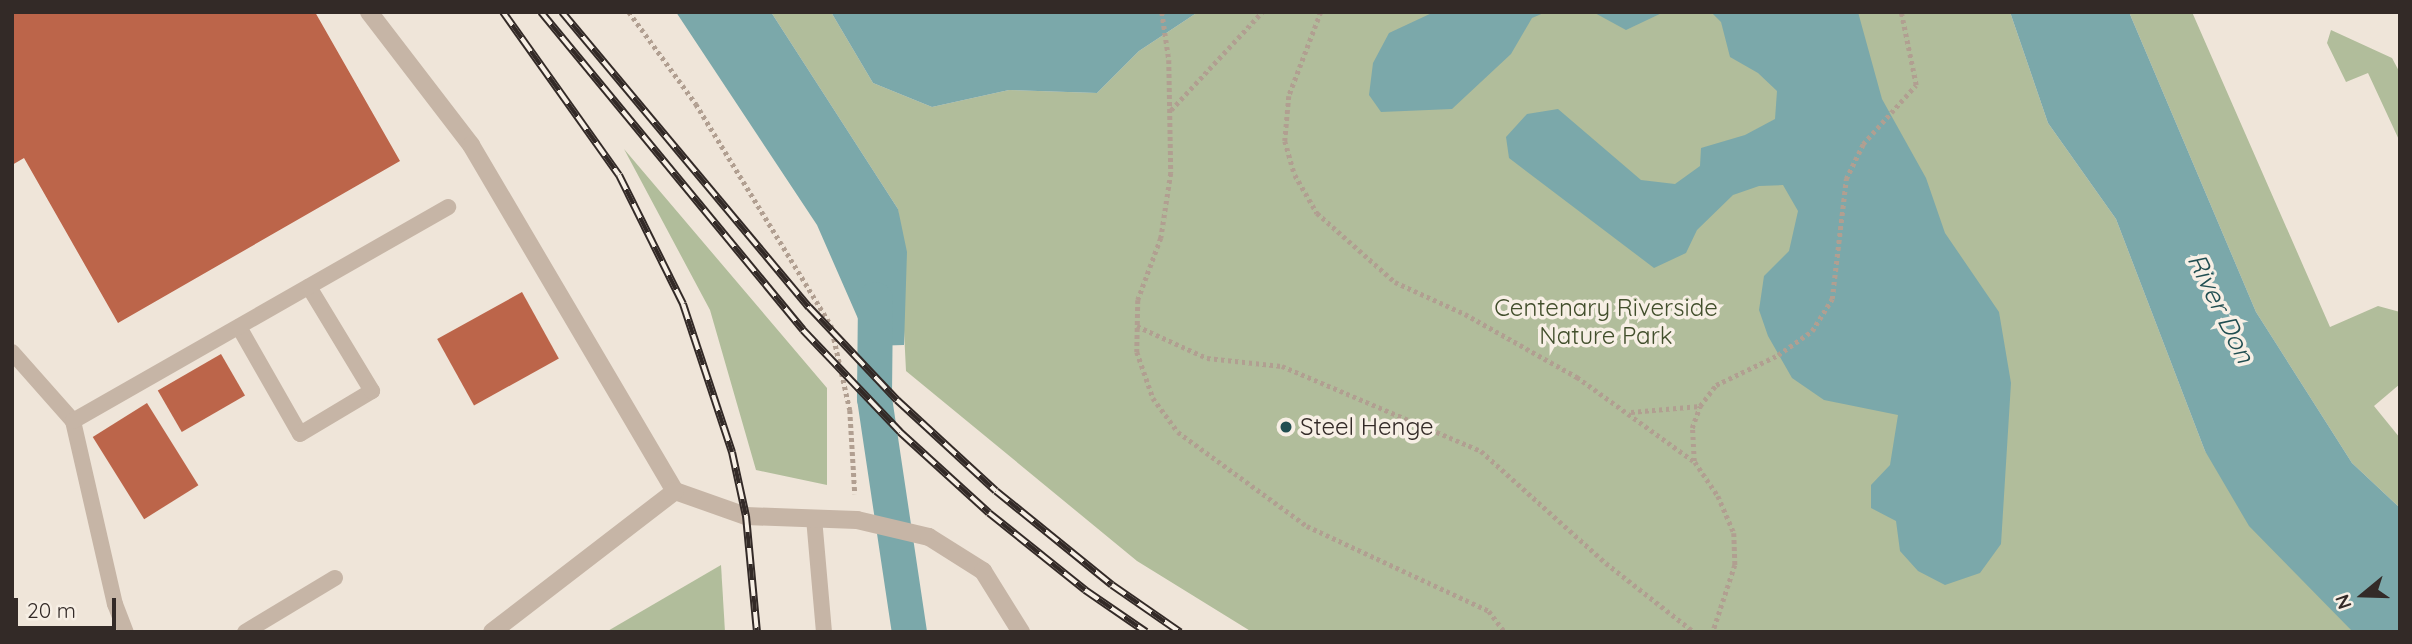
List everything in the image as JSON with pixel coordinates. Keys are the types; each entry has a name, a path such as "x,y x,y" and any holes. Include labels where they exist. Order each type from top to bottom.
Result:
{"street":[{"path":"369,12 471,145 675,491 746,516 864,521 929,537 983,571 1021,632"},
{"path":"492,632 675,491"}],"lane":[{"path":"74,421 448,207"},
{"path":"239,327 300,434 372,391 309,287"},
{"path":"12,352 74,421 115,604 126,632"},
{"path":"814,518 824,632"},
{"path":"245,632 335,578"}],"path":[{"path":"629,12 696,104 831,325 850,410 864,521"},
{"path":"1162,12 1169,60 1169,186 1161,238 1138,300 1137,352 1153,398 1178,432 1307,526 1489,611 1505,632"},
{"path":"1170,111 1262,12"},
{"path":"1321,12 1289,96 1285,141 1295,175 1317,213 1395,282 1526,347 1631,412 1695,462 1718,496 1734,533 1735,565 1713,632"},
{"path":"1695,462 1692,428 1700,406 1716,385 1778,355 1812,331 1832,299 1846,179 1863,144 1892,117 1916,85 1901,12"},
{"path":"1138,326 1207,358 1282,366 1481,451 1606,563 1694,632"},
{"path":"1631,412 1700,406"}],"green space":[{"name":"Centenary Riverside Nature Park","path":"771,12 831,12 873,83 932,107 1009,90 1097,93 1139,51 1198,12 2010,12 2048,123 2116,219 2205,451 2354,632 1252,632 1137,561 906,371 898,209"},
{"path":"2129,12 2192,12 2330,327 2378,306 2400,312 2400,384 2374,406 2400,438 2400,508 2352,463 2256,312"},
{"path":"2331,30 2392,58 2400,73 2400,142 2368,73 2346,82 2327,43"},
{"path":"624,149 827,388 827,485 756,470 710,310"},
{"path":"721,565 725,632 606,632"}],"water":[{"path":"676,12 771,12 898,209 907,252 904,345 870,346 817,225"},
{"path":"831,12 1198,12 1139,51 1097,93 1009,90 932,107 873,83"},
{"path":"1434,12 1546,12 1532,18 1511,54 1452,109 1381,112 1369,95 1373,63 1389,33"},
{"path":"1593,12 1664,12 1626,30"},
{"path":"1711,12 1858,12 1882,99 1926,178 1945,233 1999,312 2011,383 2001,544 1980,573 1945,585 1918,571 1900,551 1896,521 1871,508 1871,485 1890,465 1898,415 1824,400 1792,378 1768,336 1759,310 1764,276 1789,251 1798,211 1783,185 1759,186 1733,195 1697,230 1686,253 1654,268 1509,158 1506,137 1527,114 1558,109 1641,180 1675,184 1700,166 1701,148 1745,135 1775,119 1777,91 1758,73 1730,57 1721,22"},
{"name":"River Don","path":"2010,12 2129,12 2256,312 2352,463 2400,508 2400,632 2353,632 2249,526 2205,451 2116,219 2048,123"}],"building":[{"path":"12,12 315,12 400,161 118,323 24,158 12,165"},
{"path":"522,292 559,358 474,405 437,339"},
{"path":"221,354 245,396 182,432 158,390"},
{"path":"147,403 198,485 144,519 93,437"}],"waterway":[{"path":"875,299 874,398 909,632"}],"railway":[{"path":"503,12 619,175 683,304 732,452 746,516 757,632"},
{"path":"541,12 803,330 900,432 989,513 1085,590 1146,632"},
{"path":"562,12 809,307 897,400 996,491 1112,585 1180,632"}],"place":[{"name":"Steel Henge","path":"1286,427"}]}
